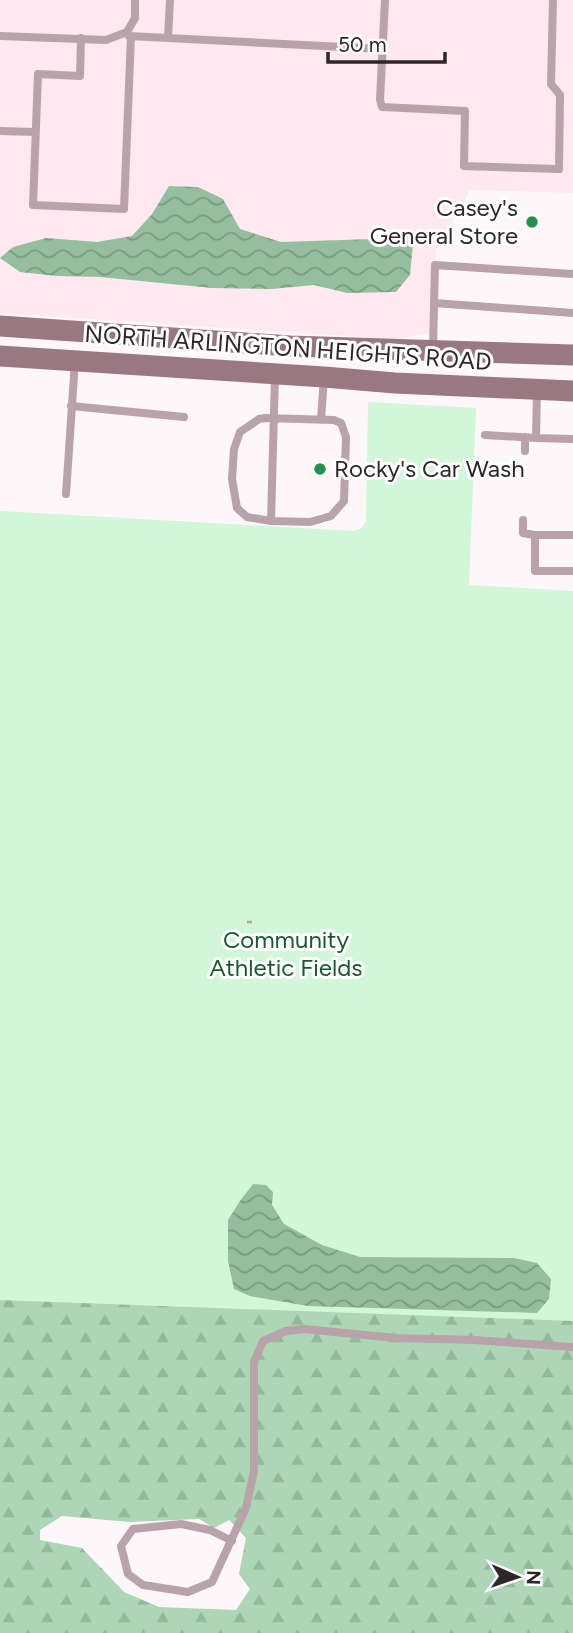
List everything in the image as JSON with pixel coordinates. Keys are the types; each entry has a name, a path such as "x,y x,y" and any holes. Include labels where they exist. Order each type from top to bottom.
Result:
{"main road":[{"name":"NORTH ARLINGTON HEIGHTS ROAD","path":"0,326 290,346 573,355"},
{"name":"NORTH ARLINGTON HEIGHTS ROAD","path":"0,356 447,387 573,391"}],"lane":[{"path":"0,36 106,40 127,32 135,18 135,0"},
{"path":"168,38 170,0"},
{"path":"385,0 380,100 382,107 466,111 464,166 559,169 560,95 551,84 553,0"},
{"path":"117,36 383,48"},
{"path":"81,38 80,76 38,74 33,205 124,209 131,36"},
{"path":"0,131 36,132"},
{"path":"433,350 435,265 573,274"},
{"path":"434,303 573,313"},
{"path":"66,494 75,361"},
{"path":"271,521 275,374"},
{"path":"321,420 324,377"},
{"path":"536,438 537,390"},
{"path":"71,406 184,418"},
{"path":"259,419 321,420 341,423 345,432 344,501 331,516 310,522 247,517 237,508 232,479 234,449 240,432 259,419"},
{"path":"485,435 573,439"},
{"path":"525,437 525,451"},
{"path":"523,520 523,533 573,535"},
{"path":"535,535 535,571 573,571"},
{"path":"232,1541 210,1531 181,1524 133,1529 121,1546 128,1574 143,1585 188,1592 212,1582 232,1541 246,1508 254,1471 254,1362 263,1341 286,1331 304,1329 396,1338 573,1347"}],"path":[{"path":"247,922 253,922"}],"shaded area":[{"path":"0,0 573,0 573,193 470,190 436,251 433,333 393,339 0,313"}],"green space":[{"name":"Community Athletic Fields","path":"368,402 476,408 469,585 573,591 573,1337 0,1316 0,511 354,531 362,528 366,521"},
{"path":"0,1300 573,1321 573,1633 0,1633","holes":["62,1516 129,1522 199,1519 214,1528 229,1520 246,1538 239,1574 250,1589 236,1610 159,1607 124,1592 82,1548 40,1540 40,1530"]}],"water":[{"path":"169,186 198,187 223,199 240,229 281,242 417,236 430,237 429,244 413,244 410,275 396,292 347,293 314,285 272,289 212,288 100,277 57,276 20,272 0,258 13,247 46,238 97,242 132,236 152,214"},
{"path":"253,1184 266,1185 273,1192 272,1205 284,1224 322,1245 360,1257 514,1258 537,1263 551,1279 549,1299 537,1313 308,1306 250,1296 234,1289 228,1261 228,1220"}],"place":[{"name":"Casey's General Store","path":"532,222"},
{"name":"Rocky's Car Wash","path":"320,469"}]}
